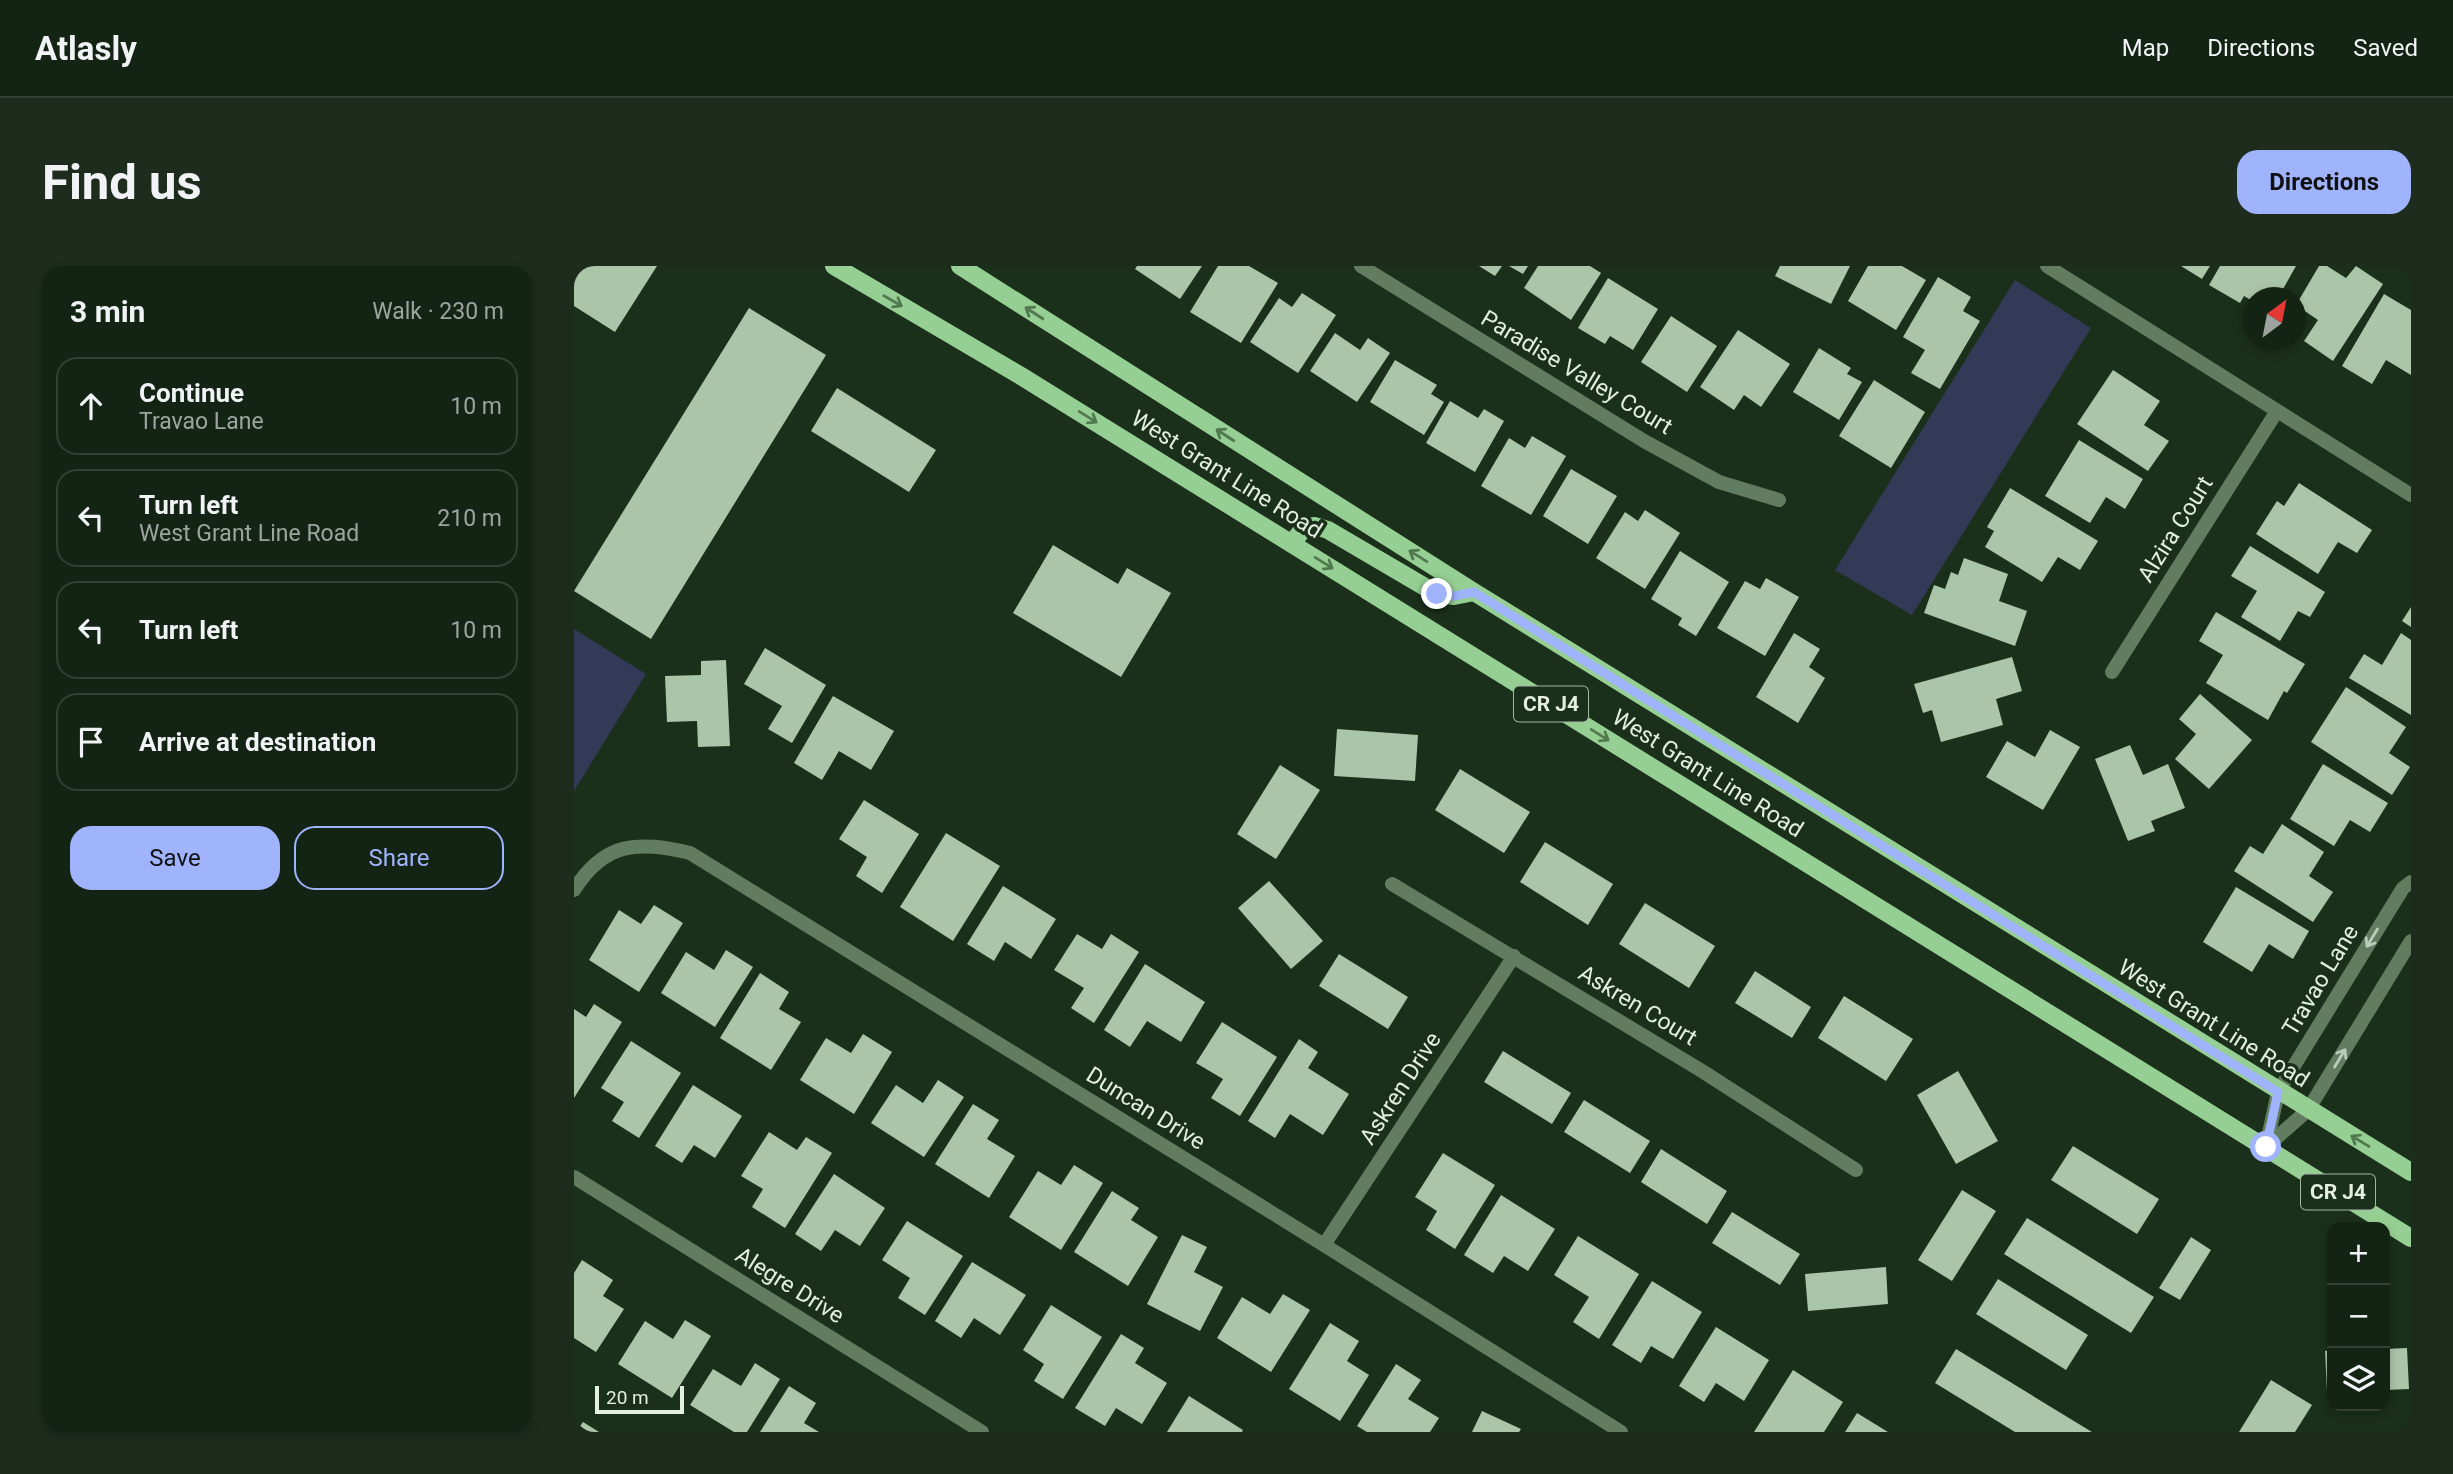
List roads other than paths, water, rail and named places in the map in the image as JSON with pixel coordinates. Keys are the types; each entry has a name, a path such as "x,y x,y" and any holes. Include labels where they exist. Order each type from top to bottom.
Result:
{"main road":[{"name":"West Grant Line Road","path":"834,266 1021,376 1292,543 2411,1238"},
{"name":"West Grant Line Road","path":"960,266 1474,592 2411,1172"},
{"path":"1292,543 1305,527 1315,526 1328,530 1437,594 1454,596 1474,592"}],"street":[{"name":"Paradise Valley Court","path":"1360,266 1644,441 1719,482 1779,500"},
{"path":"2047,266 2411,495"},
{"name":"Alzira Court","path":"2112,672 2277,411"},
{"name":"Duncan Drive","path":"574,890 583,876 604,856 619,849 656,845 690,853 1621,1432"},
{"name":"Travao Lane","path":"2266,1147 2278,1092 2403,888 2411,882"},
{"name":"Askren Court","path":"1392,884 1702,1071 1856,1170"},
{"path":"2266,1147 2308,1110 2411,942"},
{"name":"Askren Drive","path":"1324,1245 1514,956"},
{"name":"Alegre Drive","path":"574,1177 982,1432"}]}
